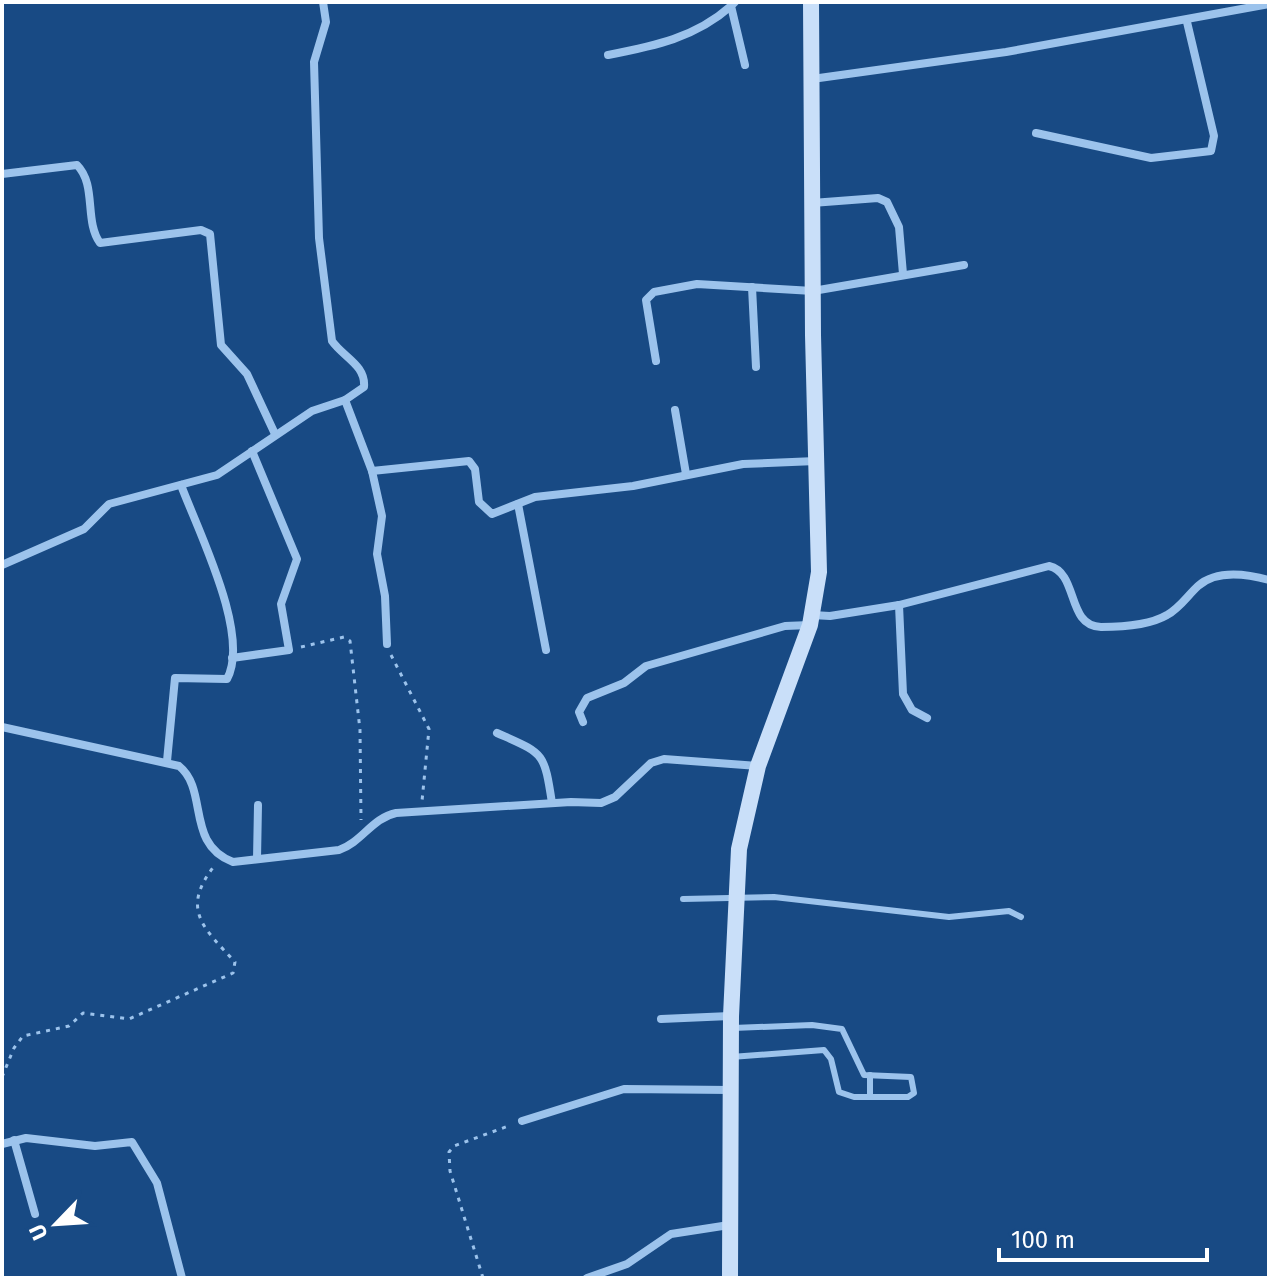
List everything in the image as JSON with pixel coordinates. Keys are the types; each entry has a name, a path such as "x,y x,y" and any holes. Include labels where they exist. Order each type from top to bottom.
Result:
{"street":[{"path":"2,565 84,529 109,504 217,475 312,411 359,393 366,384 352,359 332,341 319,238 314,54 326,22 323,2"},
{"path":"730,1278 731,1057 739,849 758,766 811,620 819,556 811,2"},
{"path":"608,55 671,42 716,20 733,4"},
{"path":"733,4 745,65"},
{"path":"812,79 1187,22 1269,4"},
{"path":"1036,133 1151,158 1211,151 1214,136 1187,22"},
{"path":"2,174 77,165 85,178 94,233 100,243 201,230 210,234 221,345 247,374 275,434"},
{"path":"812,203 878,198 887,202 899,227 903,274"},
{"path":"656,361 646,300 650,294 697,284 813,291 964,265"},
{"path":"752,287 756,367"},
{"path":"345,400 372,471 382,516 377,554 387,644"},
{"path":"675,410 686,474"},
{"path":"232,658 289,650 281,604 297,559 252,451"},
{"path":"372,471 464,460 475,469 479,502 487,512 499,513 535,497 633,486 743,464 816,461"},
{"path":"167,761 175,678 227,679 232,658 231,619 181,485"},
{"path":"518,504 546,650"},
{"path":"583,722 579,712 587,698 624,683 646,666 785,626 899,605 1049,566 1064,575 1080,616 1098,627 1160,618 1179,606 1210,578 1242,575 1269,580"},
{"path":"899,605 903,694 912,710 927,718"},
{"path":"2,727 167,761 183,769 189,777 199,827 222,856 233,862 339,850 386,815 608,802 635,775 664,759 758,766"},
{"path":"497,733 537,751 542,757 552,803"},
{"path":"257,859 258,805"},
{"path":"661,1019 732,1022"},
{"path":"522,1121 624,1089 731,1090"},
{"path":"2,1144 14,1140 65,1141 95,1146 132,1142 157,1183 182,1278"},
{"path":"14,1140 35,1214"},
{"path":"587,1278 627,1264 671,1234 729,1225"}],"lane":[{"path":"683,899 774,897 949,917 1009,911 1021,917"},
{"path":"731,1057 824,1050 831,1059 839,1092 854,1097 908,1097 914,1093 911,1077 864,1075 856,1064 852,1043 842,1029 732,1022"},
{"path":"870,1075 870,1097"}],"path":[{"path":"289,650 316,641 344,637 350,641 360,730 361,835"},
{"path":"387,644 431,736 420,813"},
{"path":"2,1077 14,1048 23,1036 69,1026 83,1013 129,1019 233,973 235,962 200,925 197,914 207,878 222,856"},
{"path":"483,1278 450,1171 449,1152 454,1146 522,1121"}]}
